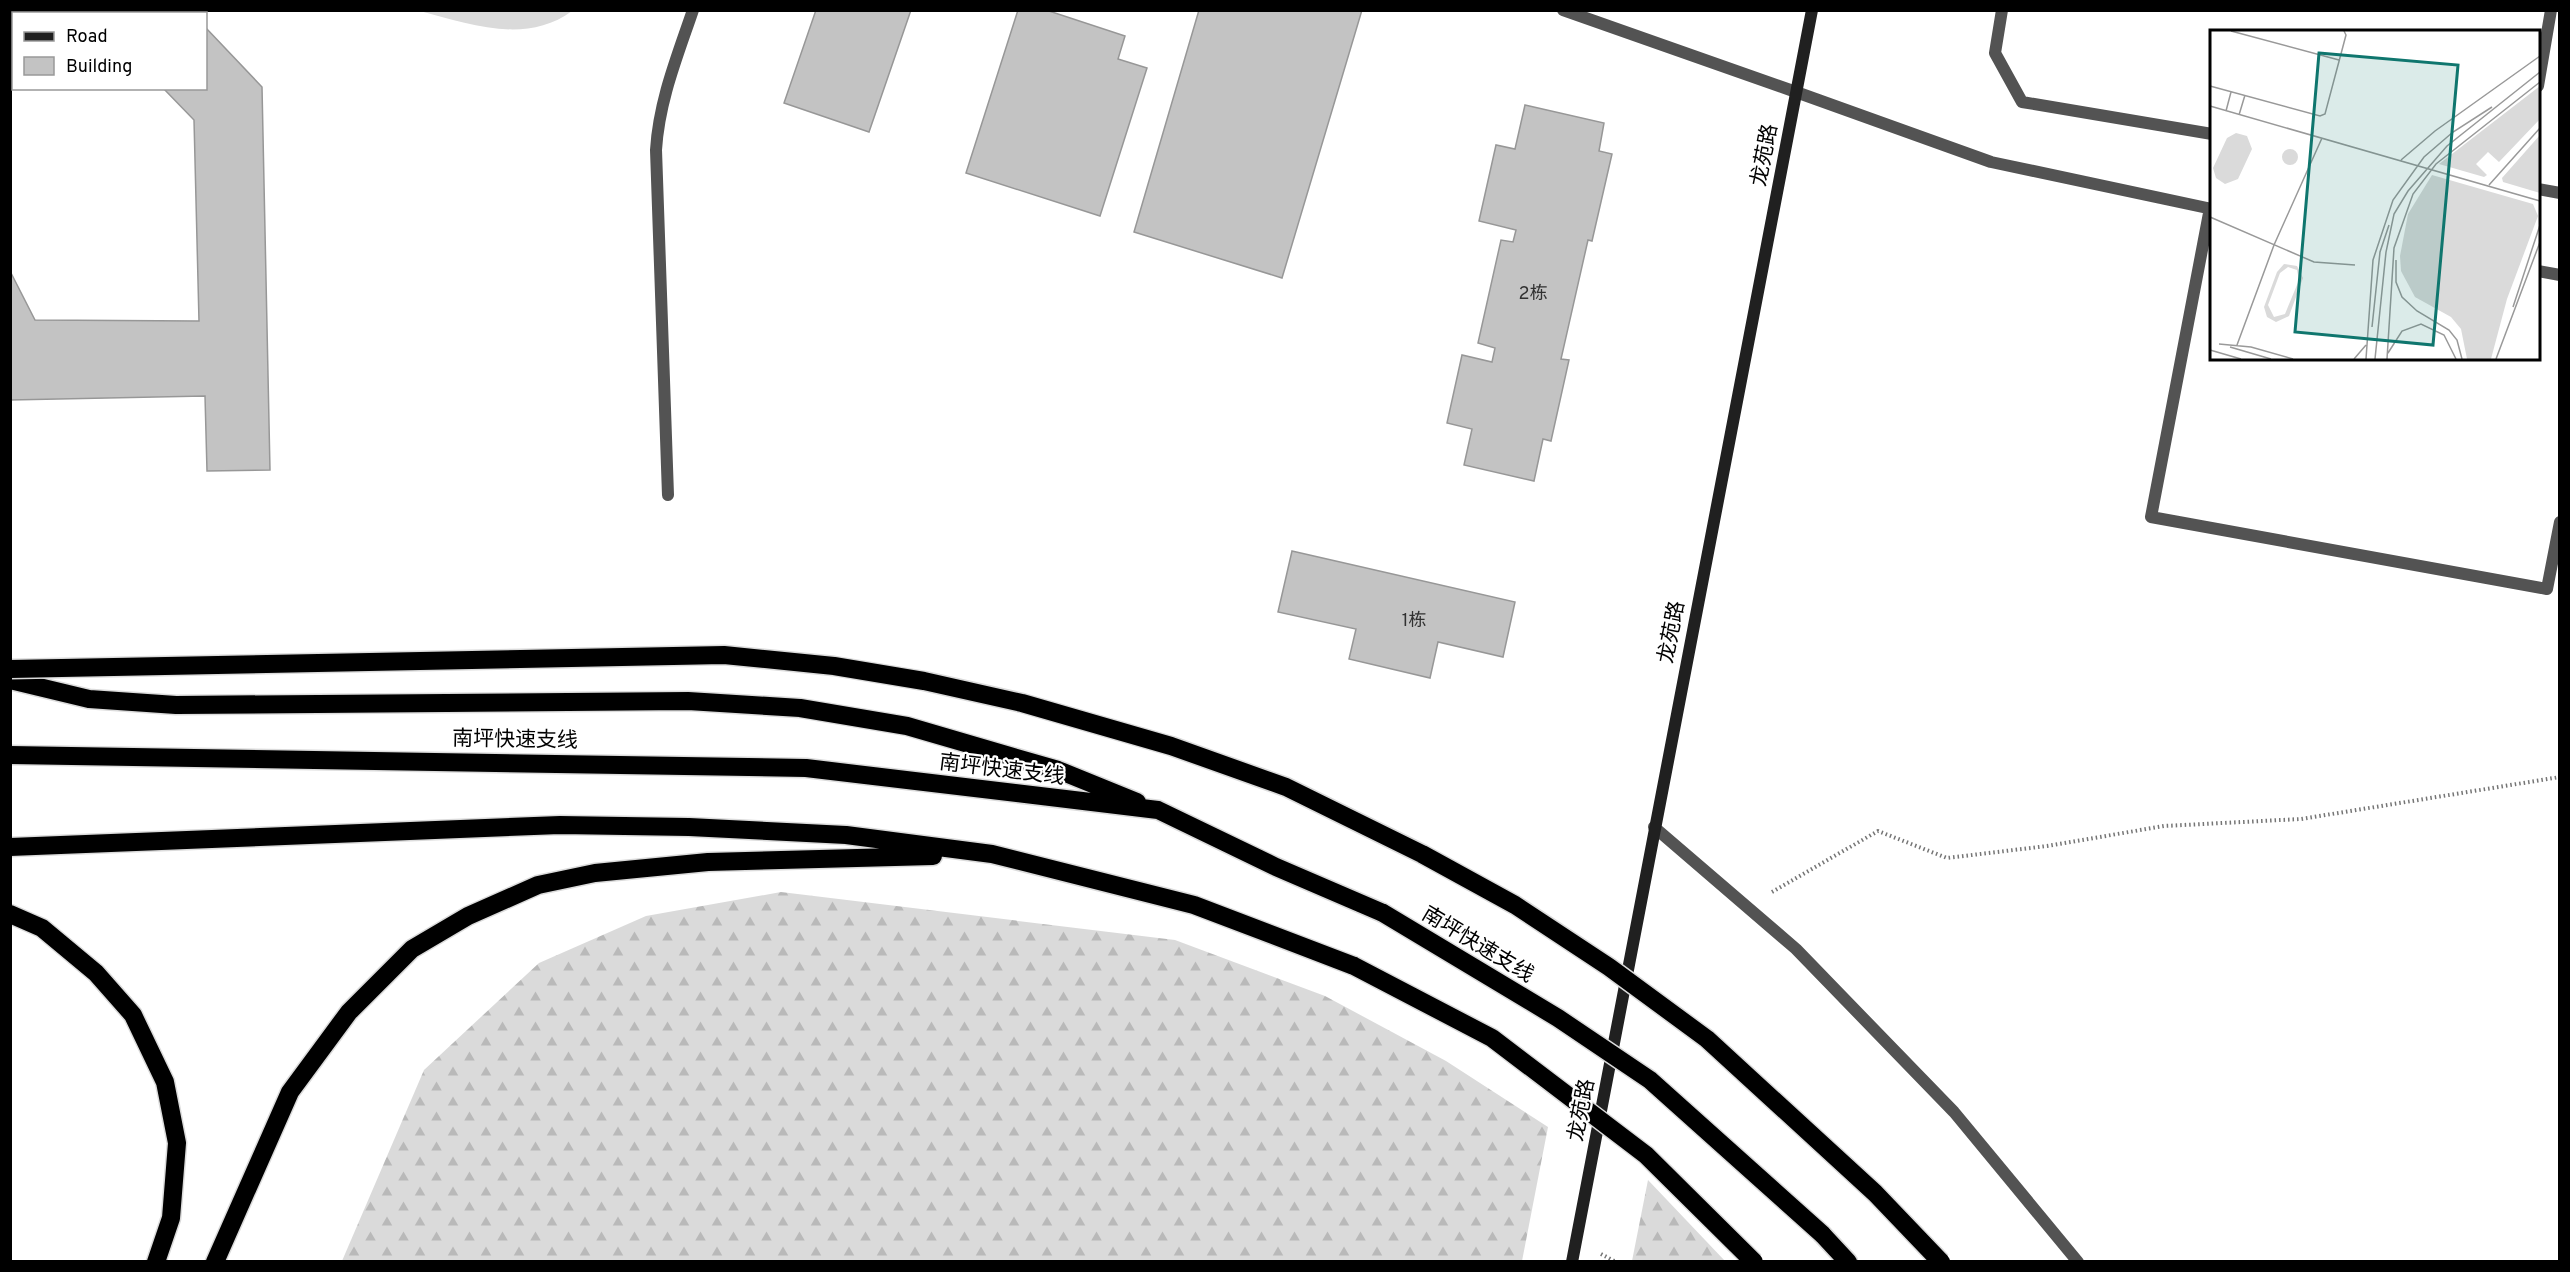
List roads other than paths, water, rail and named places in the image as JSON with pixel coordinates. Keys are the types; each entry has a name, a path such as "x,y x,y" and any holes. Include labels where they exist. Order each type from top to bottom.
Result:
{"highway":[{"path":"10,669 724,655 834,666 924,681 1022,703 1171,746 1286,787 1422,854 1515,905 1609,967 1707,1039 1875,1193 1941,1262"},
{"path":"10,681 89,699 176,705 688,701 800,708 907,726 1058,770 1158,810"},
{"name":"南坪快速支线","path":"10,754 806,768 1158,810 1276,867 1383,913 1558,1018 1650,1080 1822,1234 1848,1262"},
{"path":"10,847 560,825 689,827 846,836 992,855 1194,905 1354,966 1492,1038 1646,1155 1754,1262"},
{"path":"215,1262 290,1092 303,1074 349,1012 412,949 468,916 538,885 595,873 708,862 992,855"},
{"path":"10,914 42,928 96,973 133,1015 165,1082 177,1143 171,1218 156,1262"}],"street":[{"path":"668,495 656,150 658,120 666,89 693,10"},
{"path":"1563,10 1991,162 2210,208"},
{"name":"龙苑路","path":"1572,1262 1812,10"},
{"path":"2002,10 1995,53 2022,102 2210,134"},
{"path":"2540,74 2551,10"},
{"path":"2540,189 2559,193"},
{"path":"2210,213 2151,517 2547,589 2559,522"},
{"path":"2540,271 2559,275"},
{"path":"1654,827 1796,949 1954,1112 2078,1262"}]}
